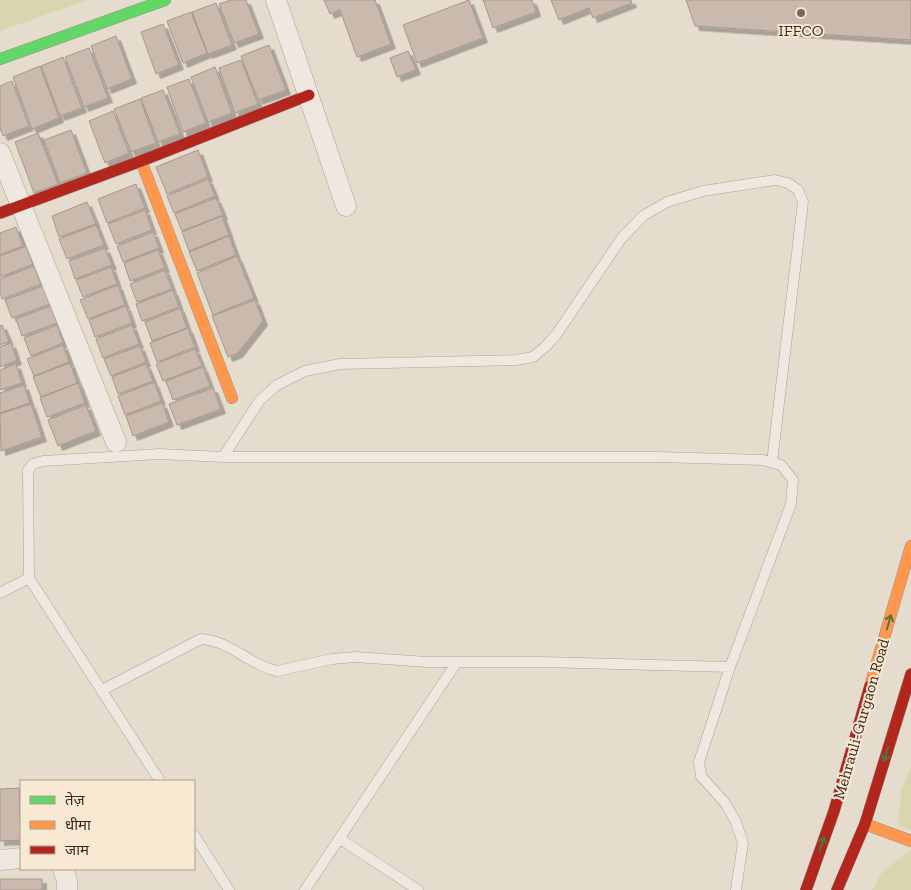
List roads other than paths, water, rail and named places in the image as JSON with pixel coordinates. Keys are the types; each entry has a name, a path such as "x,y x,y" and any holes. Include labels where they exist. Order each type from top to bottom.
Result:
{"street":[{"path":"0,59 125,7 165,0"},
{"path":"276,0 346,206"},
{"path":"0,214 308,95"},
{"path":"0,153 116,442"},
{"path":"141,161 232,398"},
{"name":"Mehrauli-Gurgaon Road","path":"806,890 834,810 911,546"},
{"name":"Mehrauli-Gurgaon Road","path":"837,890 865,824 911,674"},
{"path":"896,722 911,716"},
{"path":"865,824 911,841"},
{"path":"0,860 20,858"},
{"path":"63,870 67,881 67,890"}],"lane":[{"path":"223,457 260,400 277,385 304,371 340,364 516,360 533,357 556,336 622,239 643,216 668,202 703,191 775,180 788,183 798,190 803,202 772,462"},
{"path":"159,780 29,578 27,481 28,470 33,464 43,461 159,454 223,457 658,456 763,460 781,465 792,480 791,504 730,667 698,762 701,776 725,804 735,820 743,843 736,890"},
{"path":"0,593 29,578"},
{"path":"102,690 201,639 209,639 226,645 268,670 276,672 332,658 355,657 457,662 542,662 730,667"},
{"path":"306,890 457,662"},
{"path":"195,837 228,890"},
{"path":"340,840 418,890"}],"place":[{"name":"IFFCO","path":"801,13"}]}
